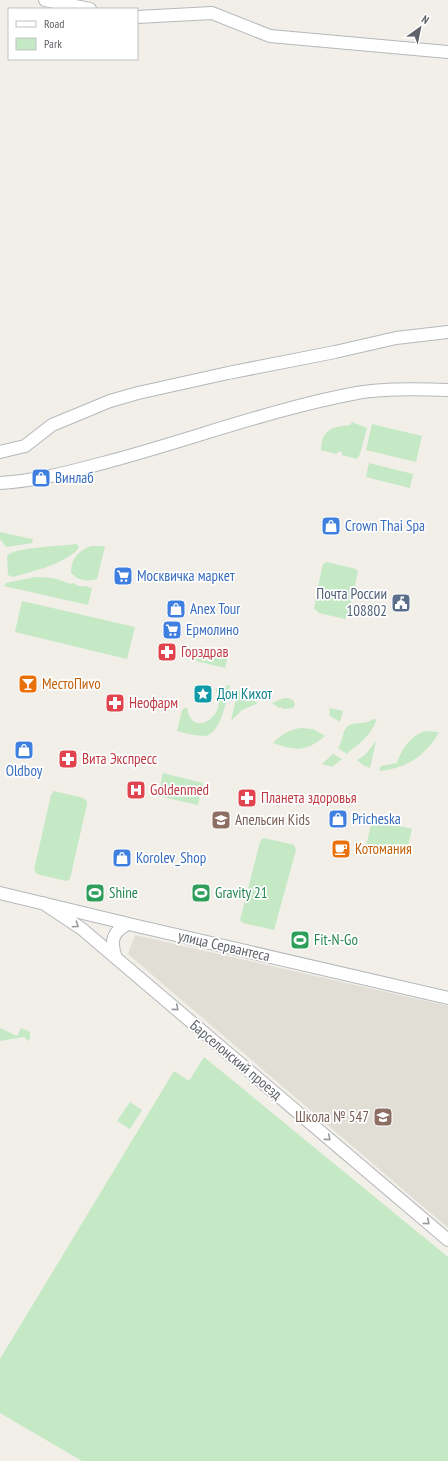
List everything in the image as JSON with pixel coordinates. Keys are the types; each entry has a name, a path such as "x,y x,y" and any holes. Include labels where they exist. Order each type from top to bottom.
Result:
{"street":[{"path":"45,0 85,8"},
{"path":"138,17 212,13 270,36 448,52"},
{"path":"0,452 25,446 52,425 110,401 138,393 396,338 448,332"},
{"path":"0,483 41,478 103,463 302,406 359,393 400,390 448,390"},
{"name":"улица Сервантеса","path":"0,893 448,998"},
{"name":"Барселонский проезд","path":"44,903 82,930 116,958 448,1240"},
{"path":"116,958 113,948 115,934 128,924"}],"shaded area":[{"name":"Школа № 547","path":"135,935 448,1006 448,1228 128,954"}],"green space":[{"path":"352,422 367,428 360,454 357,459 342,455 342,452 340,451 336,454 321,450 323,438 329,430 350,425"},
{"path":"372,424 422,436 416,462 366,450"},
{"path":"369,463 413,474 410,488 366,477"},
{"path":"0,532 32,539 33,541 32,543 6,547 0,539"},
{"path":"77,544 79,547 67,558 39,570 13,577 8,575 7,556 11,553 39,547"},
{"path":"91,546 105,546 97,579 83,580 77,578 71,573 72,564 76,556 82,550"},
{"path":"327,562 356,569 358,572 349,612 345,619 319,613 314,608 322,567 323,564"},
{"path":"36,577 53,578 71,584 74,583 78,586 92,588 88,605 4,586 6,583"},
{"path":"22,601 135,627 127,659 15,632"},
{"path":"200,647 228,655 225,668 196,661"},
{"path":"230,685 222,715 211,734 202,736 177,731 182,710 187,707 190,717 195,722 202,723 208,720 214,715 218,708 219,699 215,689"},
{"path":"238,689 258,703 242,710 231,721"},
{"path":"284,698 294,701 295,704 293,708 283,709 282,707 279,708 272,703"},
{"path":"329,708 343,711 340,722 329,715"},
{"path":"373,719 377,720 370,733 347,754 338,748 346,728 352,724 366,722"},
{"path":"301,728 313,729 325,736 312,745 295,749 273,743 286,733"},
{"path":"425,731 439,732 428,748 414,760 406,764 389,770 379,771 381,766 397,763 407,744 415,736"},
{"path":"376,741 370,768 357,760 366,754"},
{"path":"333,754 342,759 332,767 322,764"},
{"path":"163,773 203,783 198,805 158,796"},
{"path":"54,791 83,798 87,801 70,879 66,881 37,874 34,870 51,795"},
{"path":"372,820 412,829 406,855 366,846"},
{"path":"263,838 294,845 296,850 274,930 243,923 240,920 260,842"},
{"path":"0,1028 17,1036 21,1028 30,1032 30,1039 28,1041 24,1037 0,1041"},
{"path":"204,1057 448,1257 448,1461 82,1461 0,1413 0,1359 174,1071 189,1081"},
{"path":"130,1102 142,1110 130,1129 117,1121"}],"place":[{"name":"Винлаб","path":"41,478"},
{"name":"Crown Thai Spa","path":"331,526"},
{"name":"Москвичка маркет","path":"123,576"},
{"name":"Почта России 108802","path":"401,603"},
{"name":"Anex Tour","path":"176,609"},
{"name":"Ермолино","path":"172,630"},
{"name":"Горздрав","path":"167,652"},
{"name":"МестоПиvо","path":"28,684"},
{"name":"Дон Кихот","path":"203,694"},
{"name":"Неофарм","path":"115,703"},
{"name":"Oldboy","path":"24,750"},
{"name":"Вита Экспресс","path":"68,759"},
{"name":"Goldenmed","path":"136,790"},
{"name":"Планета здоровья","path":"247,798"},
{"name":"Pricheska","path":"338,819"},
{"name":"Апельсин Kids","path":"221,820"},
{"name":"Котомания","path":"341,849"},
{"name":"Korolev_Shop","path":"122,858"},
{"name":"Shine","path":"95,893"},
{"name":"Gravity 21","path":"201,893"},
{"name":"Fit-N-Go","path":"300,940"},
{"name":"Школа № 547","path":"383,1117"}]}
